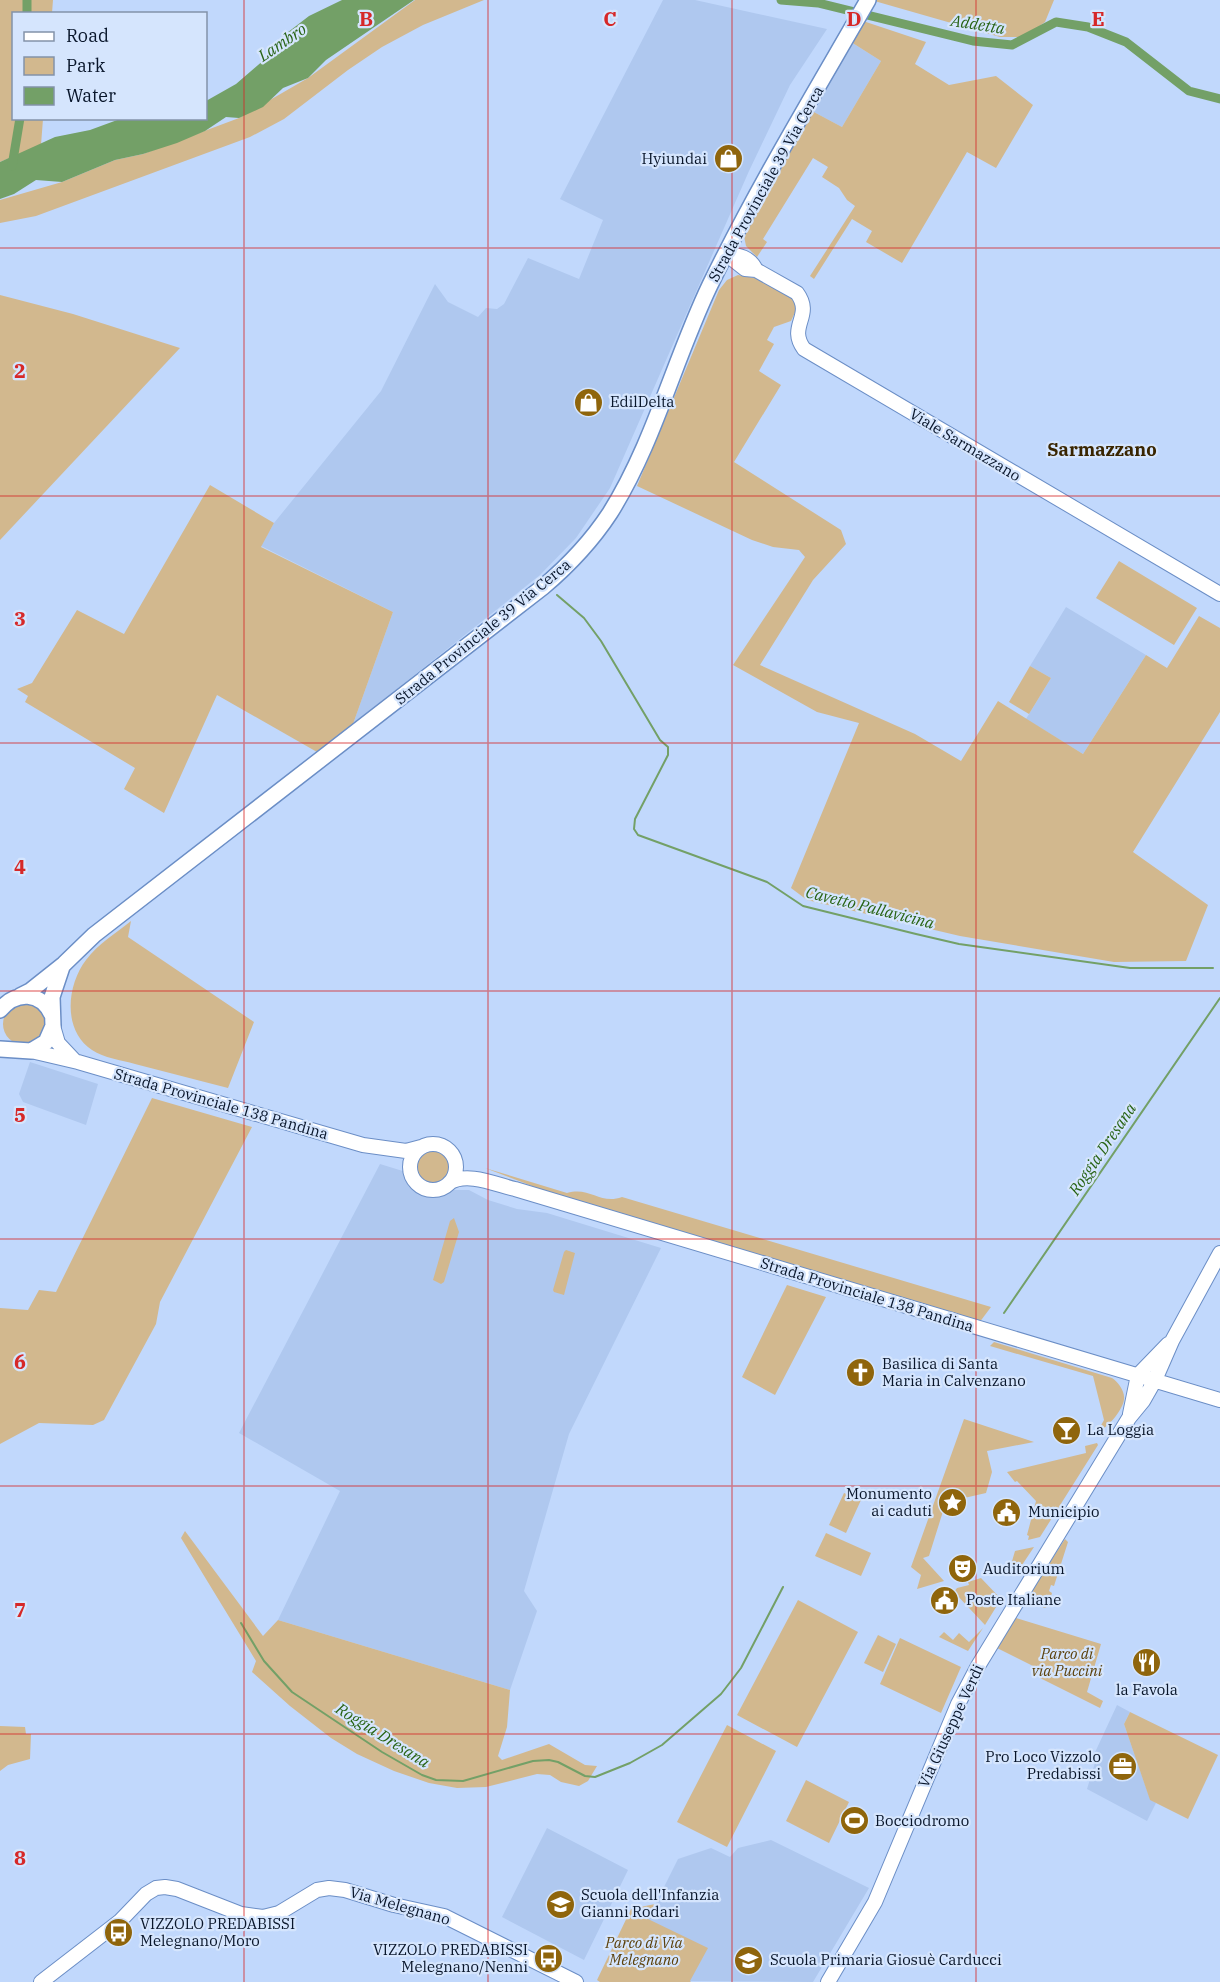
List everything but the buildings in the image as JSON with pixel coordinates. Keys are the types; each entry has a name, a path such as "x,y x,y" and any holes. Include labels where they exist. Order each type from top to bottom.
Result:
{"main road":[{"name":"Strada Provinciale 39 Via Cerca","path":"0,1010 7,1002 30,991 64,964 94,935 543,587 573,561 609,514 633,470 709,287 756,195 868,0"},
{"name":"Strada Provinciale 39 Via Cerca","path":"52,1021 52,997 64,964"},
{"path":"0,1049 24,1051 46,1042 52,1021 46,1005 37,998 21,996"},
{"path":"0,1036 9,1047 24,1051"}],"street":[{"name":"Viale Sarmazzano","path":"726,254 741,256 754,264 756,270 788,287 801,298 804,312 797,330 798,340 804,349 1220,594"},
{"name":"Strada Provinciale 138 Pandina","path":"52,1021 55,1037 60,1046 78,1062"},
{"name":"Strada Provinciale 138 Pandina","path":"24,1051 78,1062 363,1145 399,1160 411,1171"},
{"path":"439,1144 447,1148 452,1155 456,1169 449,1183 438,1189 428,1189 416,1182 411,1171 412,1157 421,1147 439,1144"},
{"name":"Strada Provinciale 138 Pandina","path":"363,1145 406,1151 421,1147"},
{"name":"Strada Provinciale 138 Pandina","path":"452,1155 468,1169 515,1189"},
{"name":"Strada Provinciale 138 Pandina","path":"449,1183 456,1179 466,1178 515,1189 1220,1400"},
{"path":"1129,1418 1143,1401 1155,1380 1172,1341 1220,1253"},
{"path":"1129,1418 1138,1375 1172,1341"},
{"name":"Via Giuseppe Verdi","path":"828,1982 875,1902 958,1704 978,1666 1129,1418"},
{"name":"Via Melegnano","path":"41,1982 120,1922 146,1894 156,1888 165,1887 180,1890 241,1914 263,1917 279,1913 317,1890 328,1888 345,1890 394,1905 444,1916 576,1982"}],"shaded area":[{"path":"663,0 695,0 827,29 790,85 749,171 610,488 576,538 540,575 353,724 393,612 261,546 274,523 381,391 435,284 448,302 478,317 486,308 497,309 504,304 528,258 579,279 603,220 560,199"},
{"path":"851,42 881,61 842,127 812,111"},
{"path":"1066,607 1146,655 1083,754 1026,719 1051,678 1030,666"},
{"path":"30,1062 98,1084 86,1125 23,1102 19,1094"},
{"path":"380,1164 406,1172 412,1186 421,1192 436,1195 452,1190 469,1190 488,1200 517,1209 547,1213 661,1248 569,1434 524,1591 537,1611 510,1690 278,1620 340,1491 239,1433"},
{"path":"1117,1705 1130,1712 1124,1724 1150,1799 1156,1803 1147,1821 1087,1789 1095,1763 1091,1761"},
{"name":"Scuola dell'Infanzia Gianni Rodari","path":"547,1828 628,1870 584,1960 502,1917"},
{"path":"771,1840 869,1888 813,1982 690,1981 648,1919 678,1859 711,1848 730,1857 738,1848"}],"green space":[{"path":"0,0 53,0 52,12 12,12 12,120 43,120 41,145 0,162"},
{"path":"415,0 484,0 423,25 382,47 284,119 250,137 36,216 0,223 0,200 62,182 115,160 143,154 239,118 308,78"},
{"path":"871,0 1054,0 1045,22 1024,37 1000,37"},
{"path":"863,21 926,42 915,64 949,85 996,76 1033,105 996,168 967,152 902,263 866,242 872,231 852,219 814,279 810,276 855,206 847,200 839,188 822,177 828,167 813,158 763,239 767,242 757,257 746,246 744,236 812,111 842,127 881,61 851,42"},
{"path":"738,275 760,279 790,296 797,308 791,321 774,327 767,340 774,344 759,371 781,385 734,462 841,530 846,544 813,580 760,665 915,734 961,761 998,701 1083,754 1146,655 1167,668 1199,616 1220,628 1220,712 1133,852 1208,905 1186,961 1114,962 960,936 807,900 791,888 859,723 817,712 733,665 805,557 799,550 773,547 752,540 637,486 719,290 727,280"},
{"path":"0,295 73,314 180,348 0,540"},
{"path":"210,485 274,523 261,547 393,612 353,724 317,752 217,695 164,813 124,789 135,768 25,702 28,696 17,689 32,683 77,610 124,634"},
{"path":"1119,561 1197,608 1174,645 1096,598"},
{"path":"1030,666 1051,678 1029,714 1009,702"},
{"path":"131,921 128,937 254,1022 228,1088 102,1055 82,1041 76,1031 71,1007 72,994 80,970 96,949"},
{"path":"24,1003 39,1009 45,1024 39,1039 24,1045 9,1039 3,1024 9,1009"},
{"path":"152,1098 252,1127 160,1302 156,1324 104,1420 93,1425 39,1423 0,1444 0,1308 28,1310 39,1290 56,1292"},
{"path":"433,1151 444,1156 449,1167 444,1178 433,1183 422,1178 417,1167 422,1156"},
{"path":"485,1168 567,1193 582,1192 607,1199 622,1197 991,1307 979,1323 566,1199"},
{"path":"454,1218 459,1232 444,1282 441,1284 433,1280 450,1221"},
{"path":"566,1250 575,1253 564,1295 553,1290"},
{"path":"787,1285 826,1297 775,1395 742,1377"},
{"path":"994,1342 1112,1378 1119,1384 1123,1393 1124,1399 1119,1412 1100,1430 1104,1420 1093,1376 990,1346"},
{"path":"964,1419 1034,1442 987,1451 992,1472 986,1493 951,1501 940,1498 938,1503 945,1505 929,1556 923,1558 944,1581 917,1589 921,1575 911,1567"},
{"path":"1097,1443 1098,1445 1040,1537 1028,1540 1027,1535 1036,1501 1007,1472 1086,1453 1085,1446"},
{"path":"844,1493 861,1500 846,1533 829,1525"},
{"path":"185,1531 263,1636 278,1620 510,1690 507,1727 498,1756 502,1760 549,1744 585,1765 597,1766 588,1781 579,1786 561,1782 550,1775 537,1774 486,1787 457,1788 429,1783 394,1771 357,1754 331,1738 290,1706 252,1672 256,1661 181,1538"},
{"path":"826,1533 871,1553 861,1576 815,1556"},
{"path":"1065,1539 1068,1542 1054,1586 1051,1585 1049,1591 1052,1593 1048,1606 1045,1608 1029,1602 1027,1598"},
{"path":"1034,1547 1022,1565 1010,1568 1015,1551"},
{"path":"981,1578 1001,1599 985,1625 954,1592 957,1588 969,1585 968,1582"},
{"path":"798,1600 858,1632 797,1747 737,1715"},
{"name":"Parco di via Puccini","path":"1016,1618 1101,1644 1087,1692 1103,1701 1100,1708 1038,1677 1041,1670 997,1648"},
{"path":"983,1628 968,1651 939,1637 944,1632 953,1640 959,1633 969,1642"},
{"path":"878,1635 896,1644 883,1672 864,1663"},
{"path":"900,1638 961,1667 941,1713 880,1684"},
{"path":"1130,1712 1218,1755 1188,1819 1150,1800 1124,1724"},
{"path":"727,1725 776,1751 727,1847 677,1822"},
{"path":"0,1726 25,1727 26,1734 31,1734 30,1759 8,1765 0,1771"},
{"path":"806,1780 849,1802 829,1843 786,1821"},
{"name":"Parco di Via Melegnano","path":"655,1904 648,1919 708,1948 691,1982 600,1982 597,1980 631,1909"}],"water":[{"name":"Lambro","path":"342,0 414,0 326,60 308,78 283,88 263,107 239,118 226,117 205,131 177,143 115,160 62,182 36,180 14,194 0,199 0,162 55,137 90,130 117,120 207,120 207,100 236,84 265,59 283,36 309,16"}],"waterway":[{"path":"27,0 27,12"},
{"name":"Addetta","path":"781,0 818,3 973,41 1012,45 1056,22 1088,27 1126,42 1189,91 1220,99"},
{"path":"12,166 20,120"},
{"name":"Cavetto Pallavicina","path":"557,595 584,618 601,641 660,740 668,747 668,755 635,819 634,829 638,835 767,882 803,906 959,944 1130,968 1213,968"},
{"name":"Roggia Dresana","path":"1004,1313 1220,998"},
{"name":"Roggia Dresana","path":"241,1623 264,1661 292,1692 382,1752 422,1775 436,1780 463,1781 533,1761 549,1760 558,1762 585,1776 595,1777 630,1763 662,1745 721,1694 741,1668 783,1587"}],"place":[{"name":"Hyiundai","path":"728,159"},
{"name":"EdilDelta","path":"589,402"},
{"name":"Basilica di Santa Maria in Calvenzano","path":"861,1373"},
{"name":"La Loggia","path":"1066,1430"},
{"name":"Monumento ai caduti","path":"953,1503"},
{"name":"Municipio","path":"1007,1512"},
{"name":"Auditorium","path":"962,1569"},
{"name":"Poste Italiane","path":"945,1600"},
{"name":"la Favola","path":"1147,1663"},
{"name":"Pro Loco Vizzolo Predabissi","path":"1122,1766"},
{"name":"Bocciodromo","path":"854,1821"},
{"name":"Scuola dell'Infanzia Gianni Rodari","path":"560,1904"},
{"name":"VIZZOLO PREDABISSI Melegnano/Moro","path":"119,1933"},
{"name":"VIZZOLO PREDABISSI Melegnano/Nenni","path":"549,1959"},
{"name":"Scuola Primaria Giosuè Carducci","path":"749,1960"}],"district":[{"name":"Sarmazzano","path":"1102,450"}]}
